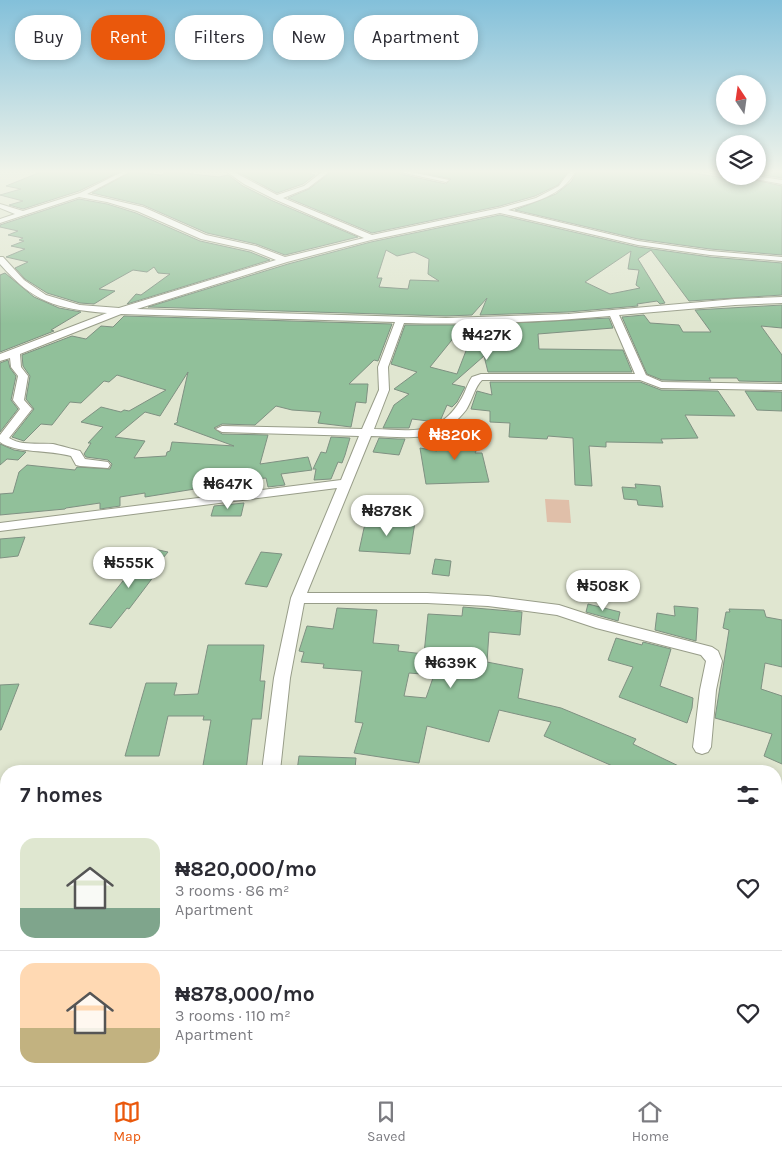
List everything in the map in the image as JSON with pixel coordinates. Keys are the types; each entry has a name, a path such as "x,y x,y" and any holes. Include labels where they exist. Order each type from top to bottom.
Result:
{"street":[{"path":"170,223 204,237 253,248 284,260"},
{"path":"335,223 371,238"},
{"path":"0,358 120,311 284,260 443,223"},
{"path":"554,223 638,243 692,251 782,259"},
{"path":"0,259 20,282 49,300 72,307 120,311 400,321 568,317 735,302 782,300"},
{"path":"614,314 642,377 648,381 662,385 782,387"},
{"path":"272,765 282,678 298,598 384,390 383,366 400,321"},
{"path":"15,352 16,367 23,376 18,400 26,408 3,440 5,443 53,448 76,454 80,462 104,465"},
{"path":"222,429 367,432 411,435 436,432 444,426 466,401 476,379 642,377"},
{"path":"0,527 346,482"},
{"path":"298,598 427,598 488,601 560,610 596,623 706,651 712,655 714,661 708,690 702,747"}],"shaded area":[{"path":"545,499 569,500 571,523 547,522"}],"building":[{"path":"7,223 158,223 200,241 250,252 270,260 127,304 136,294 141,295 170,274 158,273 154,267 147,272 133,270 99,289 115,291 94,304 80,303 47,293 25,279 15,268 28,262 6,257 25,249 11,246 24,241 19,240 23,238 8,235 18,231 0,227 0,225"},
{"path":"183,223 324,223 358,237 285,255 256,244 207,233"},
{"path":"347,223 421,223 372,233"},
{"path":"463,223 533,223 638,247 710,257 782,263 782,295 689,301 651,250 638,259 665,303 660,304 657,301 637,304 638,306 568,312 480,315 487,298 472,315 446,316 148,307 288,264 371,242","holes":["386,250 397,256 414,252 429,259 428,274 439,281 410,280 408,289 379,287 382,278 377,278","631,251 628,269 639,270 636,285 640,288 610,294 585,282"]},
{"path":"569,223 782,223 782,255 710,249 638,239"},
{"path":"5,273 34,297 59,308 81,312 51,330 54,331 0,352 0,275"},
{"path":"782,305 782,328 761,326 782,355 782,382 739,381 737,378 709,378 711,381 662,380 647,374 622,317 644,315 650,323 679,325 683,332 711,332 695,310"},
{"path":"124,316 392,324 378,361 374,360 349,384 368,384 366,403 356,402 351,427 318,423 321,412 292,410 276,406 255,425 222,424 214,428 222,434 268,435 260,464 308,457 312,470 281,474 285,485 268,487 266,478 145,497 145,493 120,497 120,506 100,509 100,503 65,509 0,515 0,494 13,493 19,472 27,465 75,470 77,467 110,469 112,464 108,460 86,457 84,454 91,443 88,443 103,427 81,422 101,407 121,412 124,410 129,411 166,390 117,375 109,382 104,381 81,403 70,402 52,425 41,424 24,441 12,437 34,409 26,399 30,376 23,366 22,355 72,336 86,339 101,326 113,327","holes":["188,372 177,421 174,424 234,446 172,442 170,451 167,452 166,456 134,458 145,441 115,437 145,412 160,416"]},
{"path":"609,318 613,328 538,334 539,349 623,350 632,372 488,372 484,356 452,384 465,387 452,407 447,405 441,419 436,422 412,419 409,428 383,428 394,405 409,394 394,389 417,372 391,364 405,325 464,325 430,367 457,374 476,325"},
{"path":"8,360 10,368 16,376 11,400 18,409 0,432 0,363"},
{"path":"490,382 640,382 661,390 718,391 735,416 685,415 698,438 661,439 663,443 606,442 606,447 589,446 592,486 575,485 573,438 548,436 547,439 509,437 510,423 490,422 490,411 471,409 477,391 492,395"},
{"path":"745,391 782,392 782,411 757,410"},
{"path":"449,432 483,438 475,453 482,453 489,482 426,484 420,448 437,451"},
{"path":"331,437 350,438 342,463 338,462 331,479 314,480 316,469 313,469 321,452 326,453"},
{"path":"379,438 405,439 399,455 373,452"},
{"path":"0,444 14,450 26,452 18,460 7,459 0,465"},
{"path":"635,484 660,486 663,507 638,505 637,500 624,499 622,487 636,488"},
{"path":"244,503 241,516 211,516 214,506"},
{"path":"366,519 415,522 410,554 359,551"},
{"path":"25,537 18,556 0,558 0,539"},
{"path":"149,548 168,552 149,575 154,576 129,609 127,608 111,628 89,624"},
{"path":"261,552 282,554 267,587 245,584"},
{"path":"435,559 451,561 449,576 432,574"},
{"path":"588,604 620,612 618,621 586,612"},
{"path":"674,606 698,608 696,641 655,630 657,613 675,616"},
{"path":"463,607 522,612 520,635 489,632 487,662 523,669 518,698 561,708 636,739 633,744 677,765 610,765 544,736 551,722 499,710 489,742 427,726 419,763 354,753 363,723 355,722 362,671 323,668 324,664 301,662 304,652 299,651 307,626 333,629 337,608 377,610 373,643 399,645 398,651 424,654 428,614 462,616","holes":["409,673 434,675 426,698 404,696"]},
{"path":"729,609 764,610 766,617 782,620 782,667 765,663 761,689 782,696 782,764 764,756 772,734 715,718 729,630 723,628 726,612 730,612"},
{"path":"616,638 642,645 643,642 671,649 660,686 693,698 687,723 619,697 633,667 608,660"},
{"path":"208,645 264,645 260,681 265,681 261,719 252,719 247,765 203,765 211,720 203,720 204,716 168,716 159,756 125,756 146,683 177,683 174,695 198,694"},
{"path":"19,684 1,730 0,730 0,685"},
{"path":"299,756 356,758 355,765 298,765"}]}
